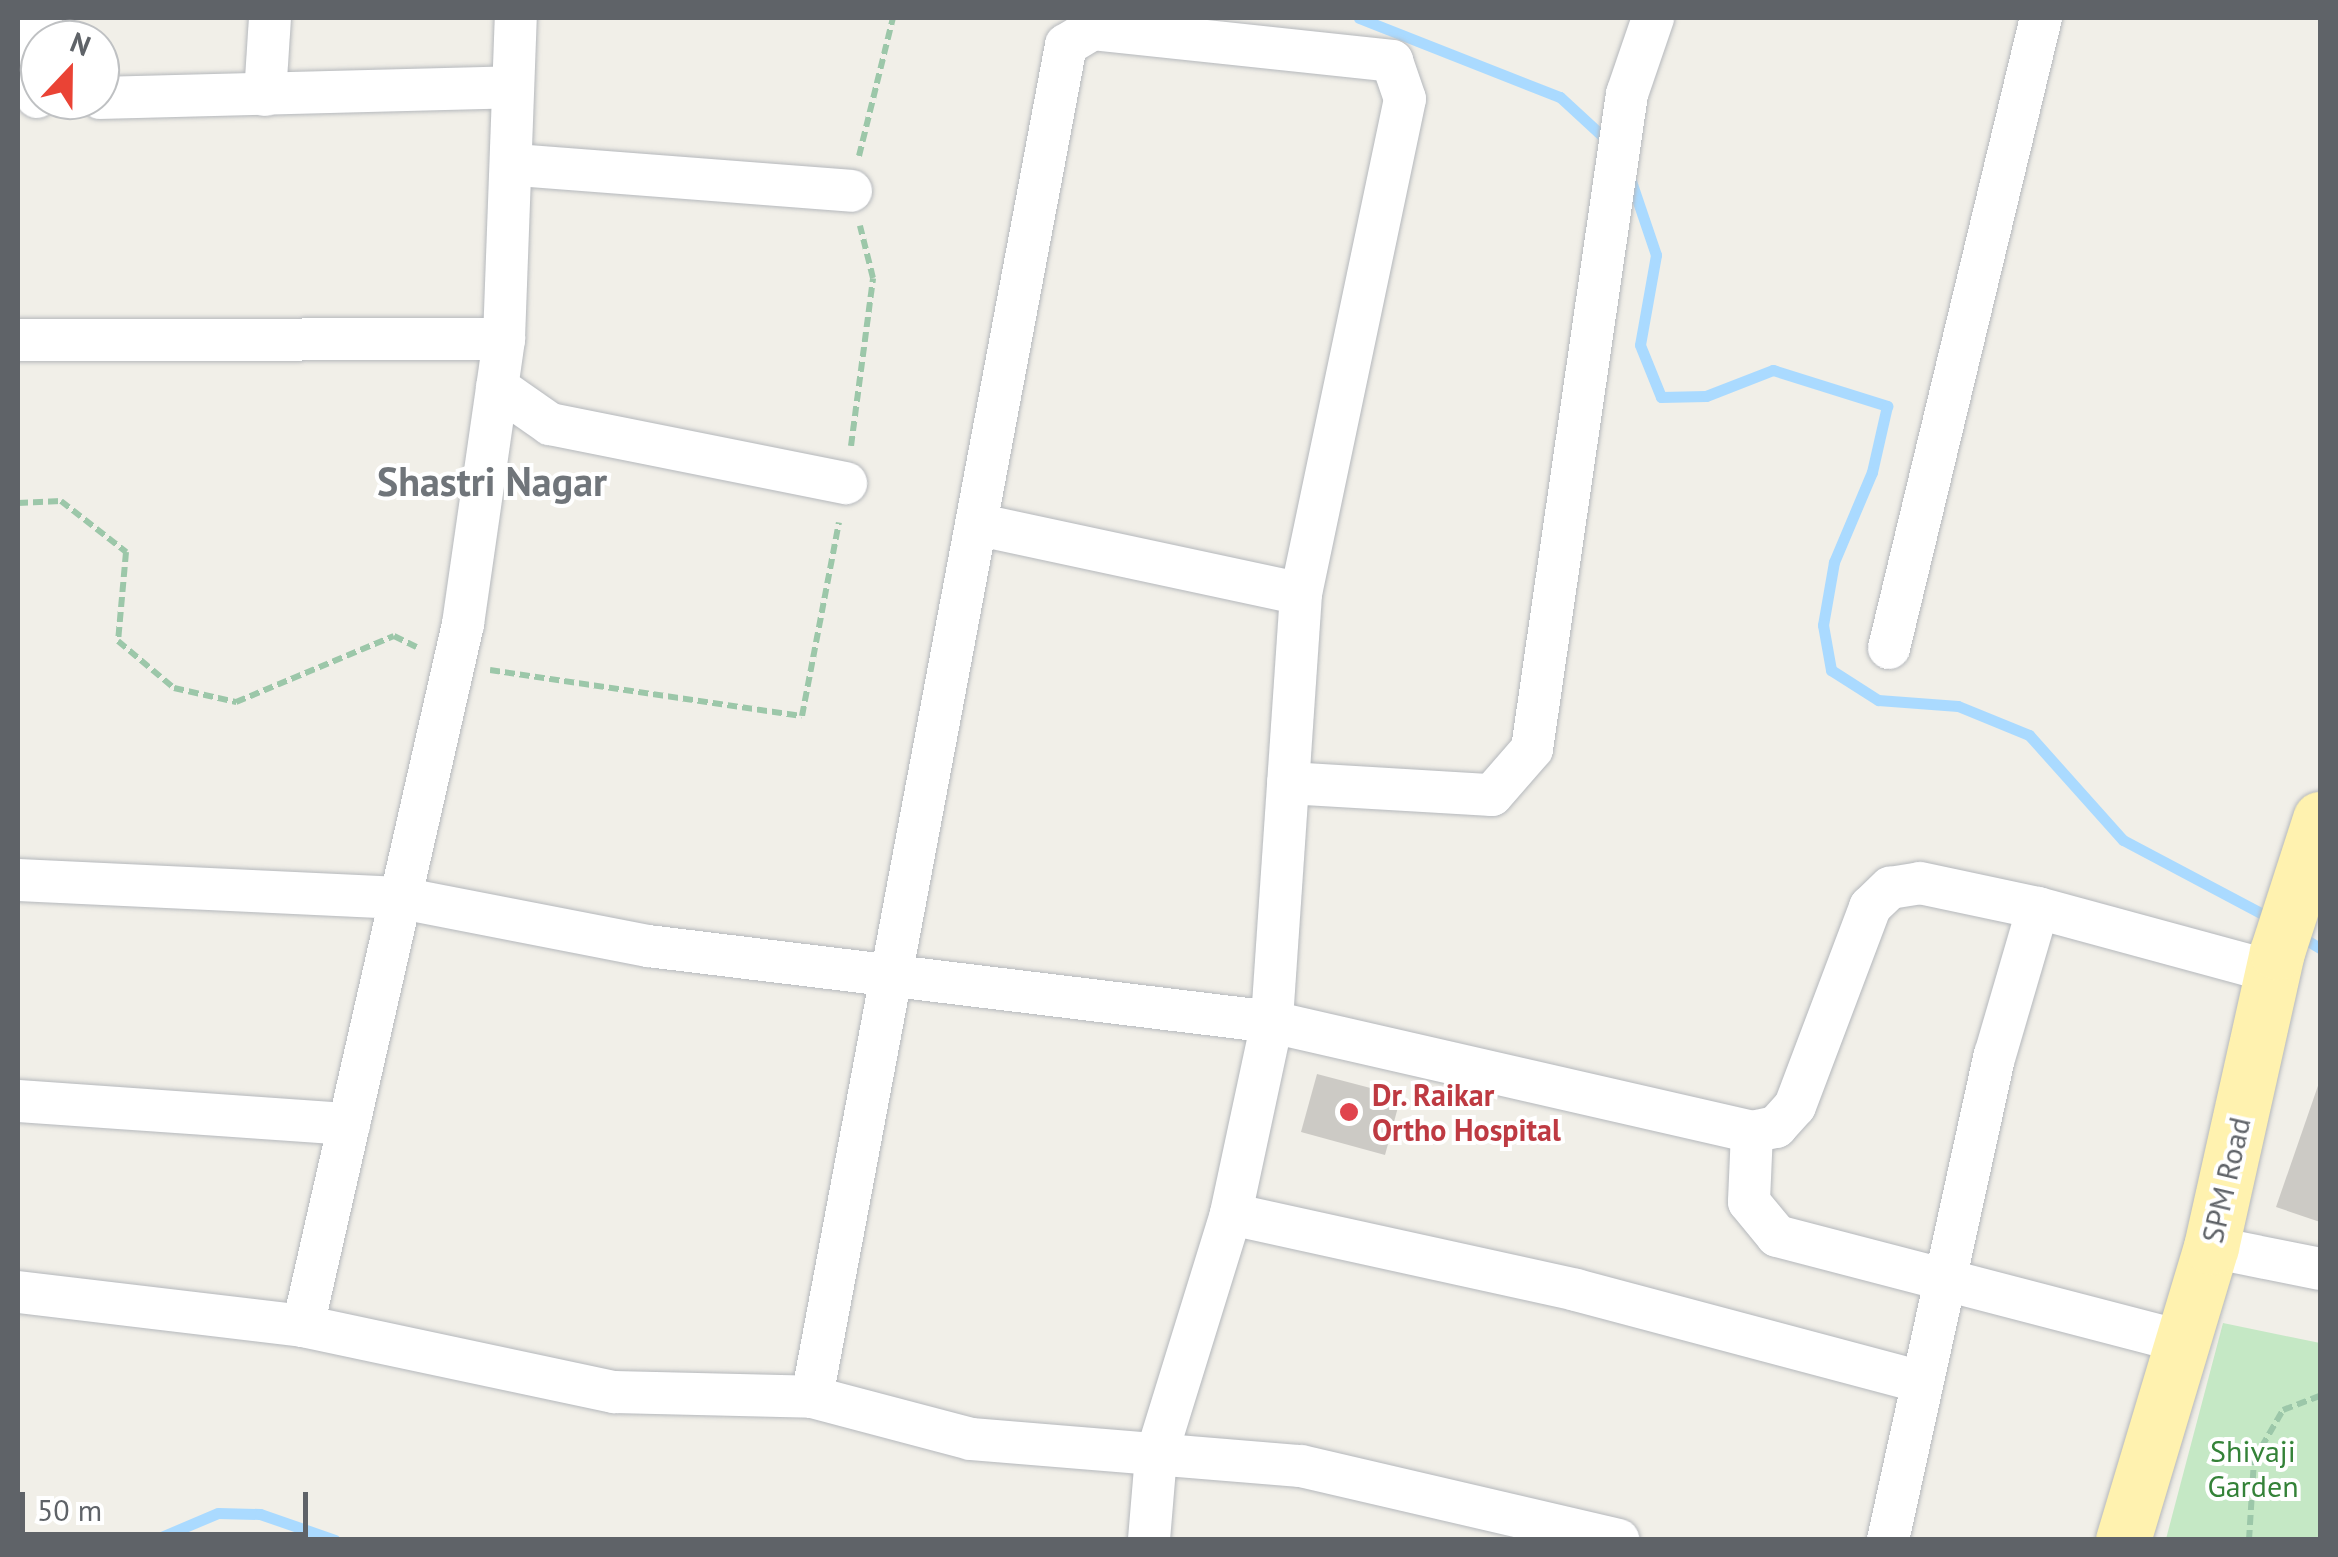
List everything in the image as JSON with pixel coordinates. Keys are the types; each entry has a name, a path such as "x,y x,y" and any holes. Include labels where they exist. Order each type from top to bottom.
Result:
{"main road":[{"name":"SPM Road","path":"2123,1540 2211,1247 2275,962 2320,819"}],"street":[{"path":"265,95 270,18"},
{"path":"304,1326 454,665 504,339 516,165 511,87 516,18"},
{"path":"1288,783 1492,794 1532,749 1627,94 1653,18"},
{"path":"1889,648 2040,18"},
{"path":"812,1397 896,981 941,676 980,525 1072,37 1093,29 1378,58 1401,70 1405,98 1302,594 1272,1022 1231,1214 1156,1456 1148,1540"},
{"path":"120,98 511,87"},
{"path":"516,165 851,192"},
{"path":"18,340 504,339"},
{"path":"497,387 550,424 846,482"},
{"path":"980,525 1302,594"},
{"path":"18,880 400,898 648,946 896,981 1272,1022 1752,1132 1776,1127 1794,1106 1870,907 1890,888 1920,883 2275,962"},
{"path":"1888,1540 1944,1280 2038,908"},
{"path":"18,1102 350,1124"},
{"path":"1752,1132 1757,1221 1777,1236 2183,1342"},
{"path":"1231,1214 1576,1290 1920,1382"},
{"path":"2211,1247 2320,1270"},
{"path":"18,1292 304,1326 614,1392 812,1397 971,1438 1301,1466 1618,1540"}],"path":[{"path":"18,503 61,501 126,552 118,640 174,688 236,702 394,636 454,665 802,716 846,482 873,278 851,192 893,18"},
{"path":"2249,1540 2254,1460 2283,1410 2320,1396"}],"green space":[{"name":"Shivaji Garden","path":"2223,1323 2320,1343 2320,1539 2166,1539"}],"building":[{"path":"1317,1074 1401,1096 1385,1155 1301,1132"},
{"path":"2320,1080 2320,1222 2276,1207"}],"waterway":[{"path":"1359,18 1560,97 1611,144"},
{"path":"1631,181 1656,255 1640,345 1661,397 1706,396 1773,370 1887,406 1872,472 1834,562 1823,625 1831,670 1878,700 1958,706 2029,735 2123,840 2274,920"},
{"path":"2298,935 2320,948"},
{"path":"154,1540 218,1513 260,1514 335,1540"}],"place":[{"name":"Dr. Raikar Ortho Hospital","path":"1349,1112"}],"district":[{"name":"Shastri Nagar","path":"492,481"}]}
